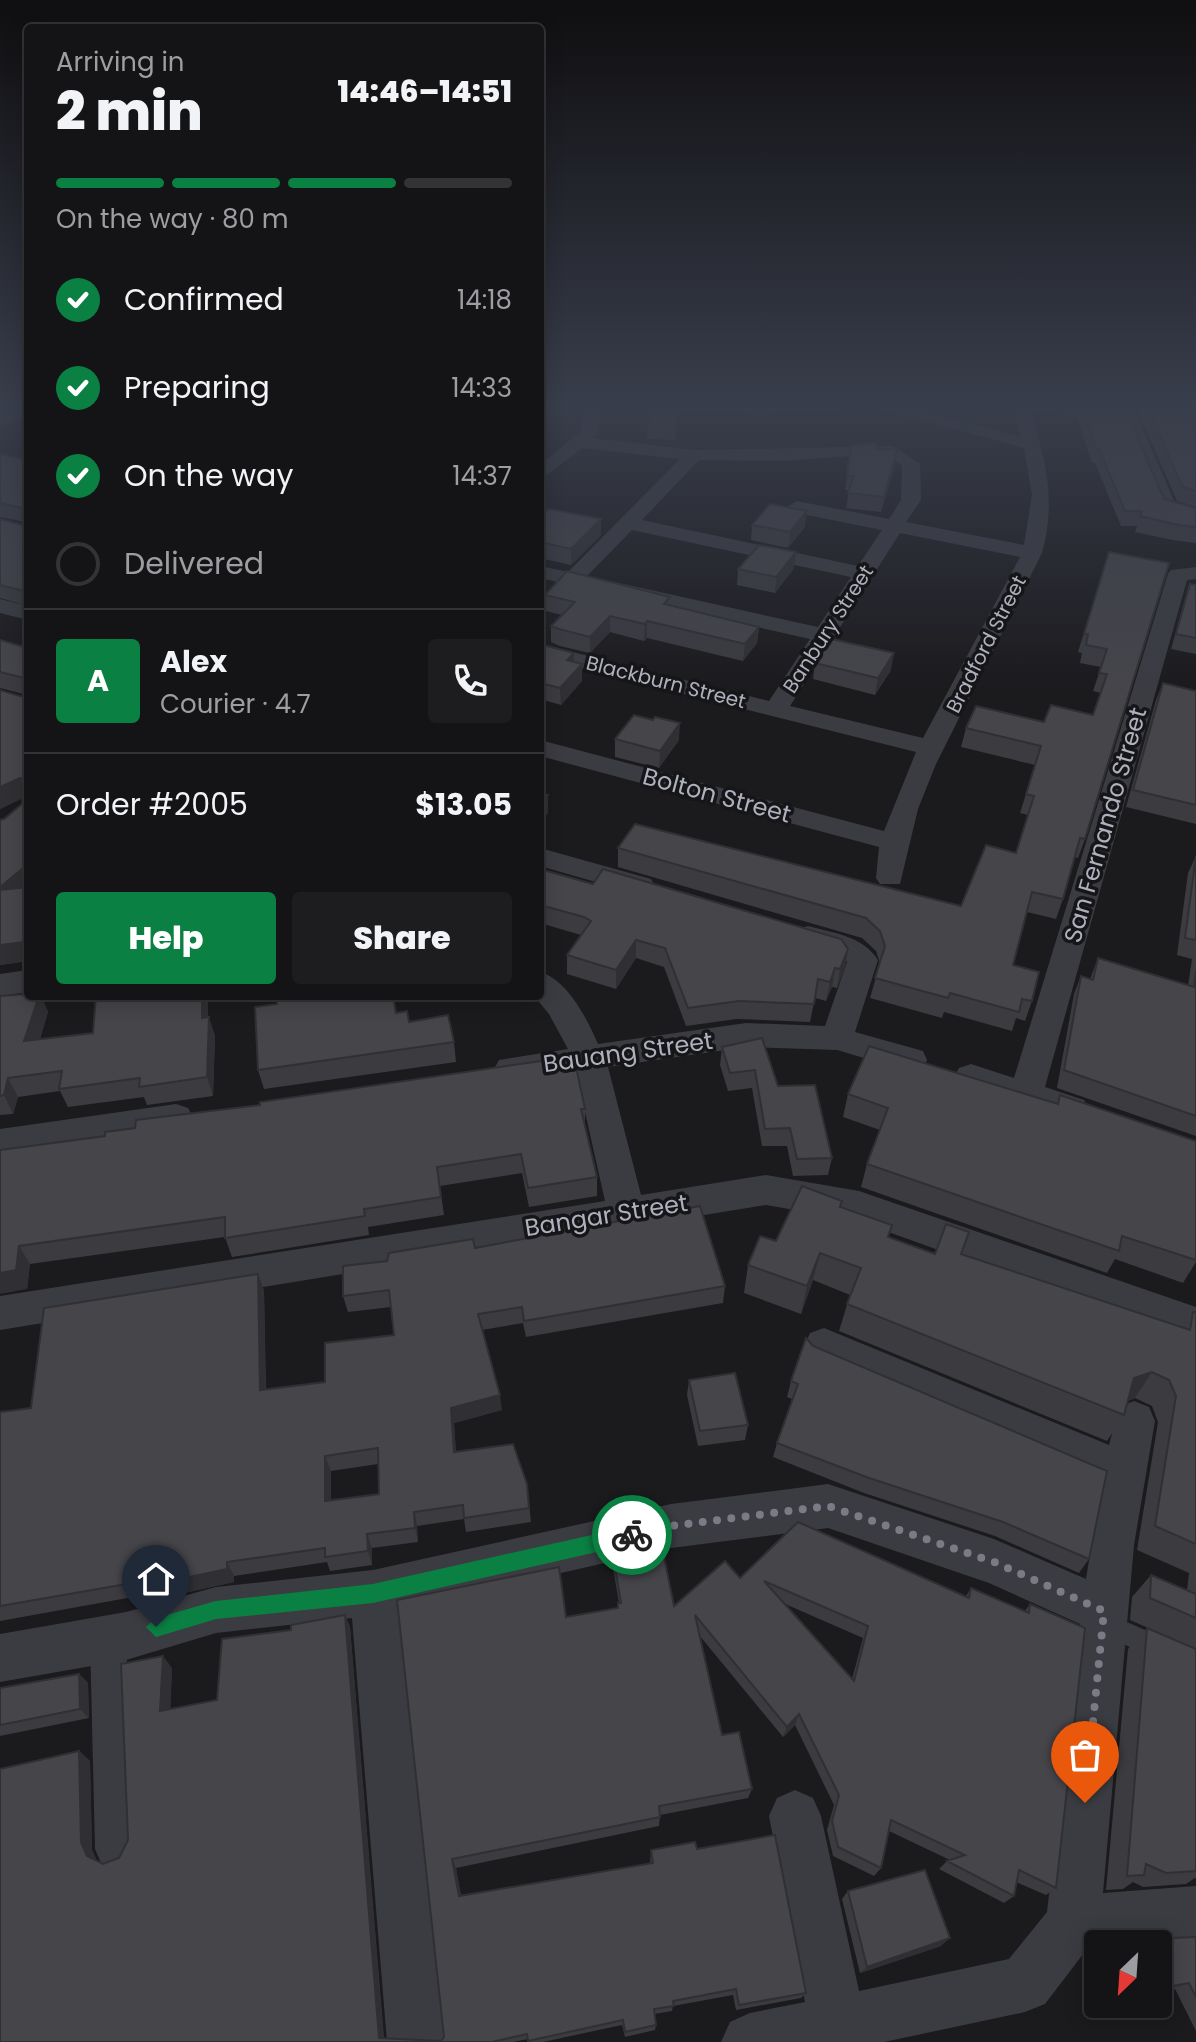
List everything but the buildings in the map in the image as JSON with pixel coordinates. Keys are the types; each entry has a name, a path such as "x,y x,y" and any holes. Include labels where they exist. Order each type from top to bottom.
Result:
{"street":[{"path":"573,579 651,499"},
{"name":"Banbury Street","path":"776,709 911,499"},
{"name":"Bradford Street","path":"890,878 893,842 932,748 1032,553 1044,499"},
{"path":"1164,499 1167,507 1196,516"},
{"path":"797,507 1032,553"},
{"path":"628,523 864,573"},
{"path":"544,573 823,635"},
{"name":"San Fernando Street","path":"1026,1094 1178,574 1196,573"},
{"path":"0,606 24,612"},
{"name":"Blackburn Street","path":"544,652 932,748"},
{"name":"Bolton Street","path":"544,749 893,842"},
{"path":"544,858 673,896"},
{"path":"776,926 850,948 863,960 837,1038"},
{"path":"0,985 24,982"},
{"path":"544,988 571,1018 590,1057 626,1211"},
{"name":"Bauang Street","path":"481,1073 746,1035 837,1038 1102,1120"},
{"path":"0,1143 202,1114"},
{"name":"Bangar Street","path":"0,1313 766,1190 859,1206 1196,1325"},
{"path":"824,1346 1123,1472"},
{"path":"750,2042 1025,1984 1073,1923 1104,1617 1123,1472 1134,1421"},
{"path":"0,1658 108,1639 216,1610 373,1593 671,1526 828,1506 994,1562 1104,1617"},
{"path":"373,1593 416,2042"},
{"path":"108,1639 115,1849"},
{"path":"795,1816 838,2023"},
{"path":"1073,1923 1196,1913"}],"lane":[{"path":"1104,1617 1196,1664"}],"way so far":[{"path":"632,1535 671,1526 828,1506 994,1562 1104,1611 1085,1803"}],"route":[{"path":"156,1627 216,1610 373,1593 632,1535"}]}
